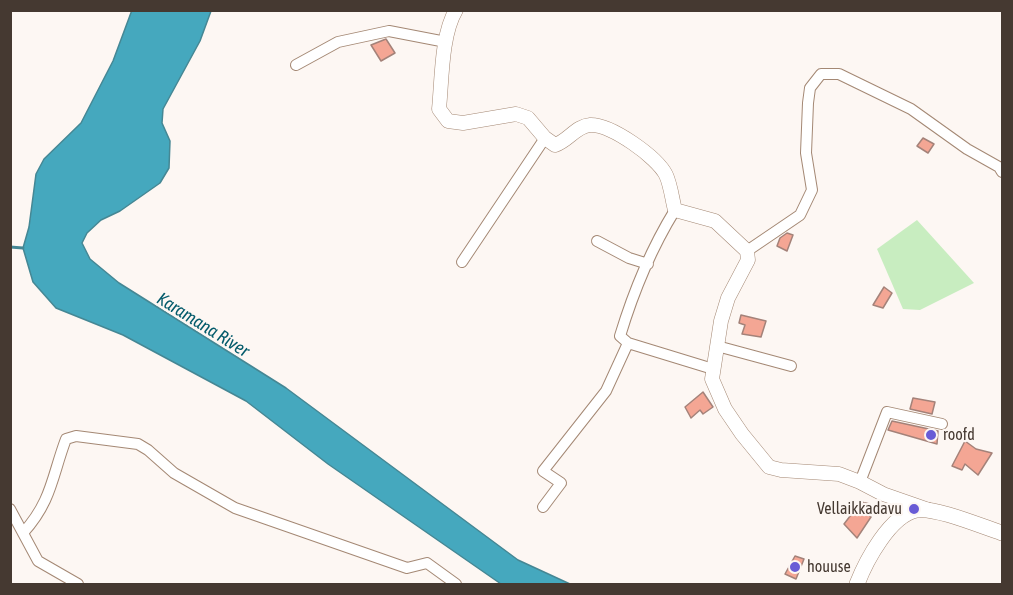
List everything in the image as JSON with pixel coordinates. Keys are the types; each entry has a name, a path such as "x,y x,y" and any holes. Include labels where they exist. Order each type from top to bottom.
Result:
{"main road":[{"path":"858,582 893,523 911,512 919,510 936,512 1002,533"}],"street":[{"path":"456,10 446,42 439,109 448,121 463,123 516,114 528,118 545,138 555,145 563,142 580,128 590,125 600,126 639,147 665,173 675,210 628,308 620,336 628,343 713,369"},
{"path":"296,65 338,42 389,31 446,42"},
{"path":"747,251 800,215 812,190 806,153 808,103 810,88 816,79 825,73 839,74 911,109 968,149 999,167 1002,172"},
{"path":"462,262 545,138"},
{"path":"675,210 715,221 747,251 748,260 728,298 721,321 712,379 725,409 747,442 769,467 839,474 883,494 936,512"},
{"path":"597,241 629,258 648,264"},
{"path":"543,507 561,483 543,471 606,391 628,343"},
{"path":"717,346 791,366"},
{"path":"860,482 887,412 942,424"},
{"path":"23,533 45,502 66,439 76,436 138,444 174,473 235,508 407,568 427,563 456,585"},
{"path":"10,509 38,561 78,585"}],"green space":[{"path":"917,220 974,283 920,310 903,309 877,249"}],"water":[{"path":"132,10 211,11 200,41 163,109 162,123 170,141 169,168 160,183 120,211 101,220 87,233 82,243 90,259 119,283 286,388 518,560 570,584 501,584 328,464 246,401 123,335 56,308 33,282 23,248 29,227 36,174 44,159 81,123 113,61"}],"building":[{"path":"386,39 395,53 381,61 371,45"},
{"path":"923,138 934,144 928,153 917,146"},
{"path":"787,233 793,235 787,251 777,246 780,238"},
{"path":"884,287 892,293 883,308 873,305"},
{"path":"741,315 766,321 761,337 742,334 745,325 739,323"},
{"path":"703,392 713,407 703,414 700,410 691,418 685,407"},
{"path":"913,398 935,402 932,414 910,409"},
{"path":"892,421 938,431 937,444 888,430"},
{"path":"965,441 976,449 992,453 978,475 965,464 962,470 952,466"},
{"path":"861,502 870,504 866,511 871,517 857,538 844,524"},
{"name":"houuse","path":"795,556 804,559 796,579 785,574"}],"waterway":[{"path":"10,247 23,248"}],"place":[{"name":"roofd","path":"931,435"},
{"name":"Vellaikkadavu","path":"914,509"},
{"name":"houuse","path":"795,567"}],"water label":[{"name":"Karamana River","path":"203,325"}]}
